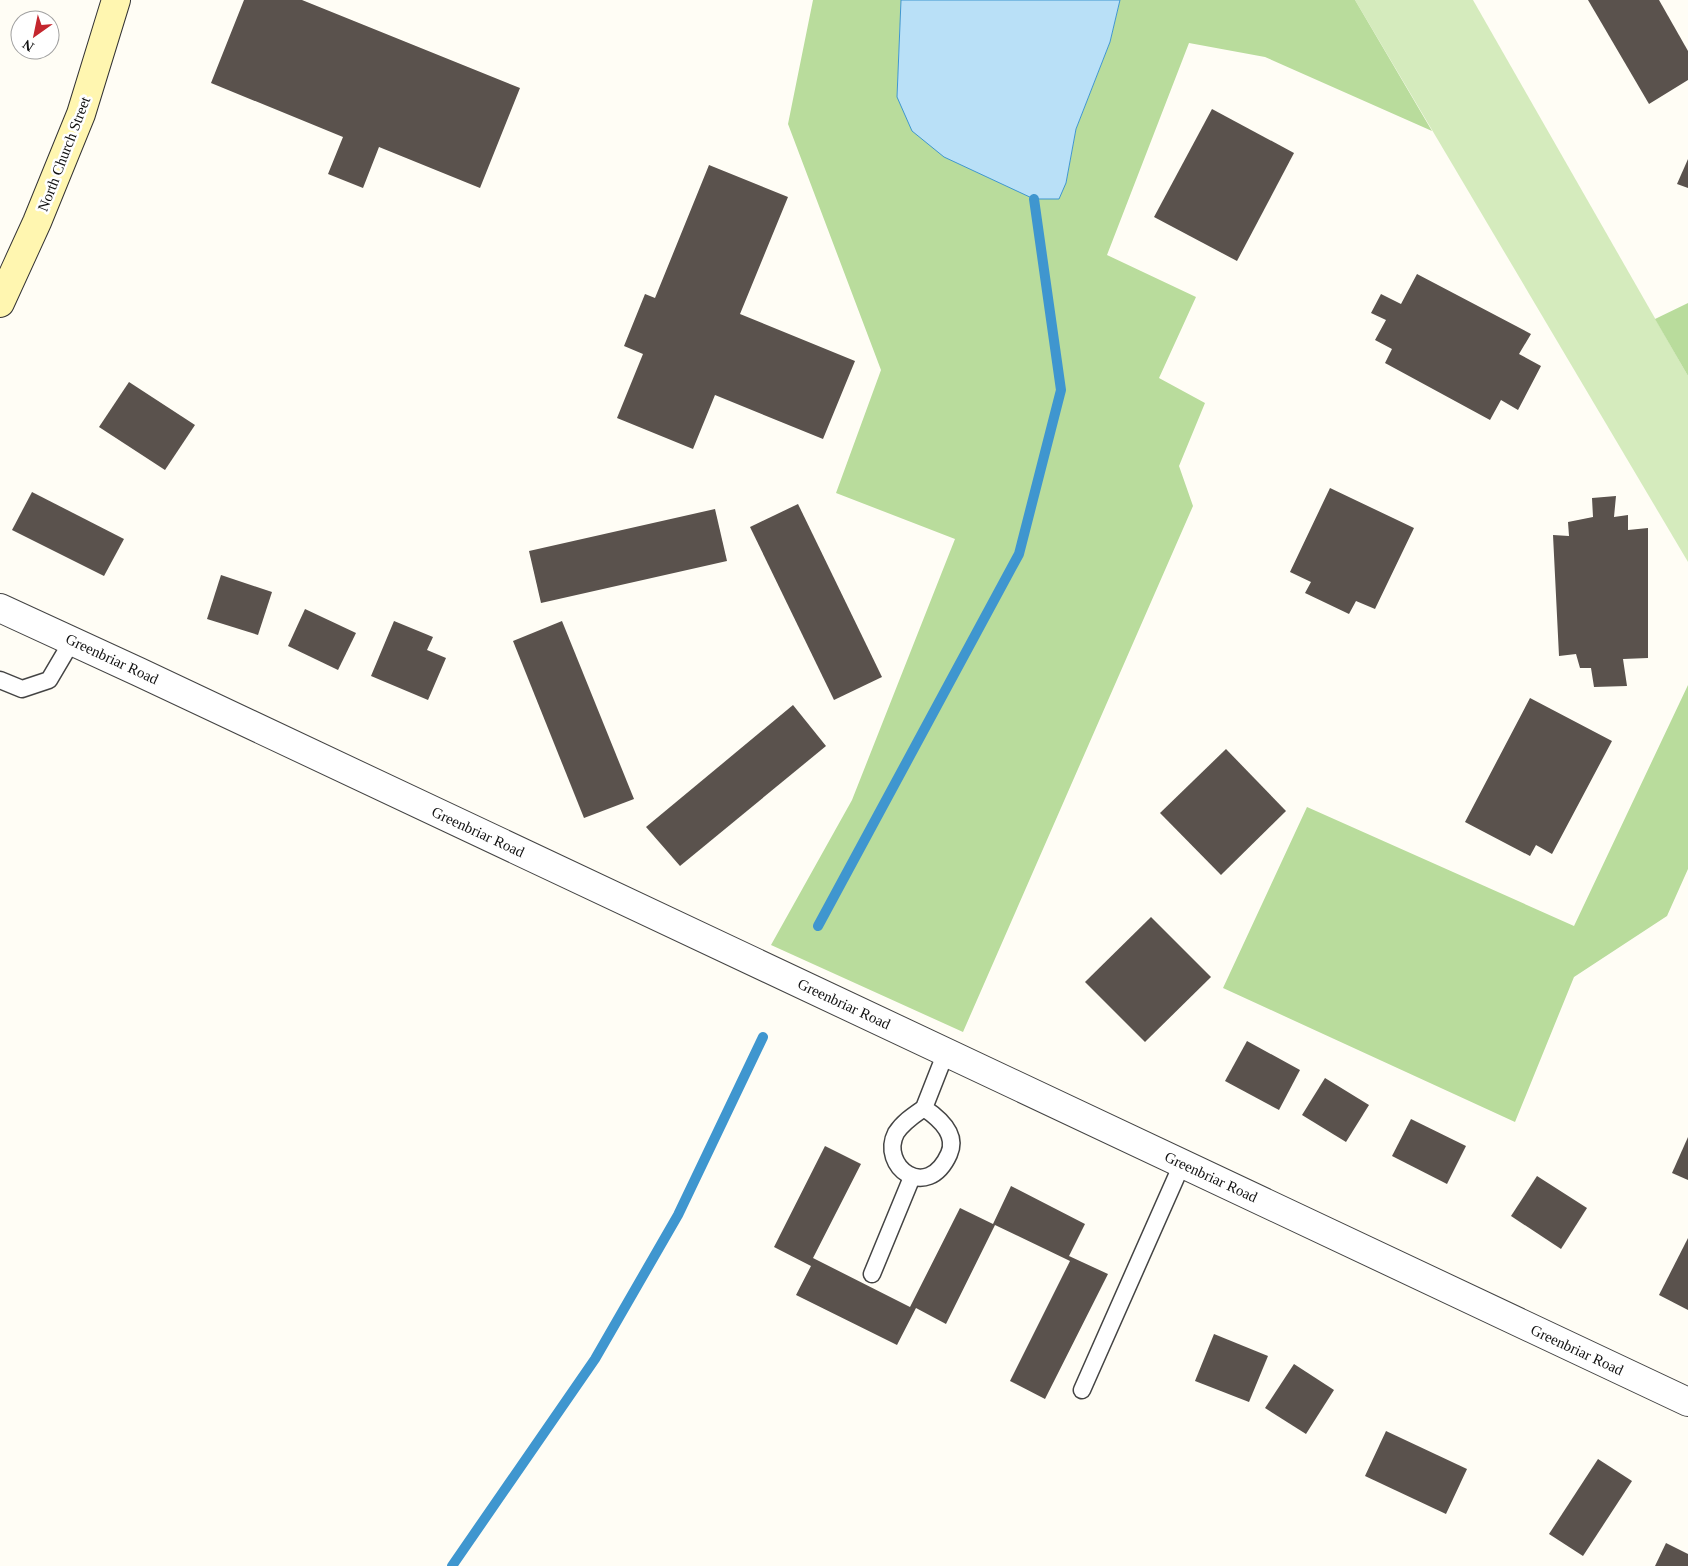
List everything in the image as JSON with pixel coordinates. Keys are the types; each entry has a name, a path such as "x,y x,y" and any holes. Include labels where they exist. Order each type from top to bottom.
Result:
{"main road":[{"name":"North Church Street","path":"0,303 37,222 81,114 116,0"}],"street":[{"name":"Greenbriar Road","path":"0,608 1688,1402"}],"lane":[{"path":"0,680 22,689 49,680 72,641"},
{"path":"924,1108 939,1119 951,1137 950,1150 945,1163 935,1175 922,1178 912,1177 900,1168 894,1157 892,1146 896,1133 907,1120 924,1108 946,1052"},
{"path":"1082,1390 1182,1164"},
{"path":"872,1274 912,1177"}],"green space":[{"path":"813,0 901,0 897,97 1066,183 1076,129 1110,42 1120,0 1355,0 1432,131 1265,57 1189,43 1107,255 1196,297 1159,378 1205,403 1179,466 1193,506 963,1032 771,945 852,800 955,539 836,493 881,370 788,124"},
{"path":"1355,0 1473,0 1688,376 1688,562"},
{"path":"1688,303 1688,376 1655,319"},
{"path":"1688,685 1688,869 1667,916 1574,977 1515,1122 1223,988 1307,807 1574,926"}],"water":[{"path":"901,0 1120,0 1110,42 1076,129 1066,183 1059,199 1034,199 944,157 912,131 897,97"}],"building":[{"path":"244,0 302,0 520,88 480,188 379,147 363,188 328,174 343,137 211,83"},
{"path":"1588,0 1659,0 1688,51 1688,80 1649,104"},
{"path":"1212,109 1294,153 1237,261 1154,217"},
{"path":"1688,159 1688,188 1677,184"},
{"path":"709,165 788,197 740,314 855,361 823,439 715,395 693,449 617,418 643,354 624,346 645,294 655,298"},
{"path":"1417,274 1531,334 1519,354 1541,366 1518,410 1501,400 1490,420 1385,363 1392,349 1375,340 1386,320 1371,313 1381,294 1401,304"},
{"path":"129,382 195,425 165,470 99,427"},
{"path":"1330,488 1414,528 1375,609 1356,601 1349,614 1305,593 1311,582 1290,572"},
{"path":"32,492 124,539 104,576 12,530"},
{"path":"1616,496 1614,517 1628,515 1628,530 1648,528 1648,658 1623,659 1627,686 1594,687 1591,668 1580,668 1576,654 1559,656 1553,535 1569,536 1568,522 1593,517 1592,498"},
{"path":"798,504 882,677 834,700 750,527"},
{"path":"715,509 727,561 541,603 529,551"},
{"path":"221,575 272,592 258,635 207,619"},
{"path":"305,609 356,633 338,670 288,646"},
{"path":"394,621 433,637 427,650 446,658 428,700 371,676"},
{"path":"562,621 634,799 584,818 513,641"},
{"path":"1530,698 1612,741 1552,854 1536,845 1530,856 1465,822"},
{"path":"793,705 826,746 680,866 646,827"},
{"path":"1226,749 1286,811 1221,875 1160,813"},
{"path":"1151,917 1211,977 1145,1042 1085,982"},
{"path":"1247,1041 1300,1070 1279,1110 1225,1081"},
{"path":"1325,1078 1369,1105 1346,1142 1302,1115"},
{"path":"1411,1119 1466,1146 1447,1184 1392,1156"},
{"path":"1688,1137 1688,1180 1672,1173"},
{"path":"825,1146 861,1164 813,1258 910,1307 960,1208 993,1224 1011,1186 1085,1224 1069,1256 1108,1274 1045,1399 1010,1381 1070,1261 995,1225 946,1324 916,1308 897,1345 796,1295 811,1266 774,1247"},
{"path":"1537,1176 1587,1208 1561,1249 1511,1216"},
{"path":"1688,1238 1688,1310 1659,1295"},
{"path":"1214,1334 1268,1356 1249,1402 1195,1381"},
{"path":"1294,1364 1334,1390 1306,1434 1265,1408"},
{"path":"1386,1431 1467,1469 1446,1514 1365,1476"},
{"path":"1598,1459 1632,1481 1583,1556 1549,1534"},
{"path":"1666,1543 1688,1554 1688,1566 1655,1566"}],"waterway":[{"path":"818,926 1019,554 1061,390 1034,199"},
{"path":"452,1566 595,1359 678,1215 763,1037"}]}
